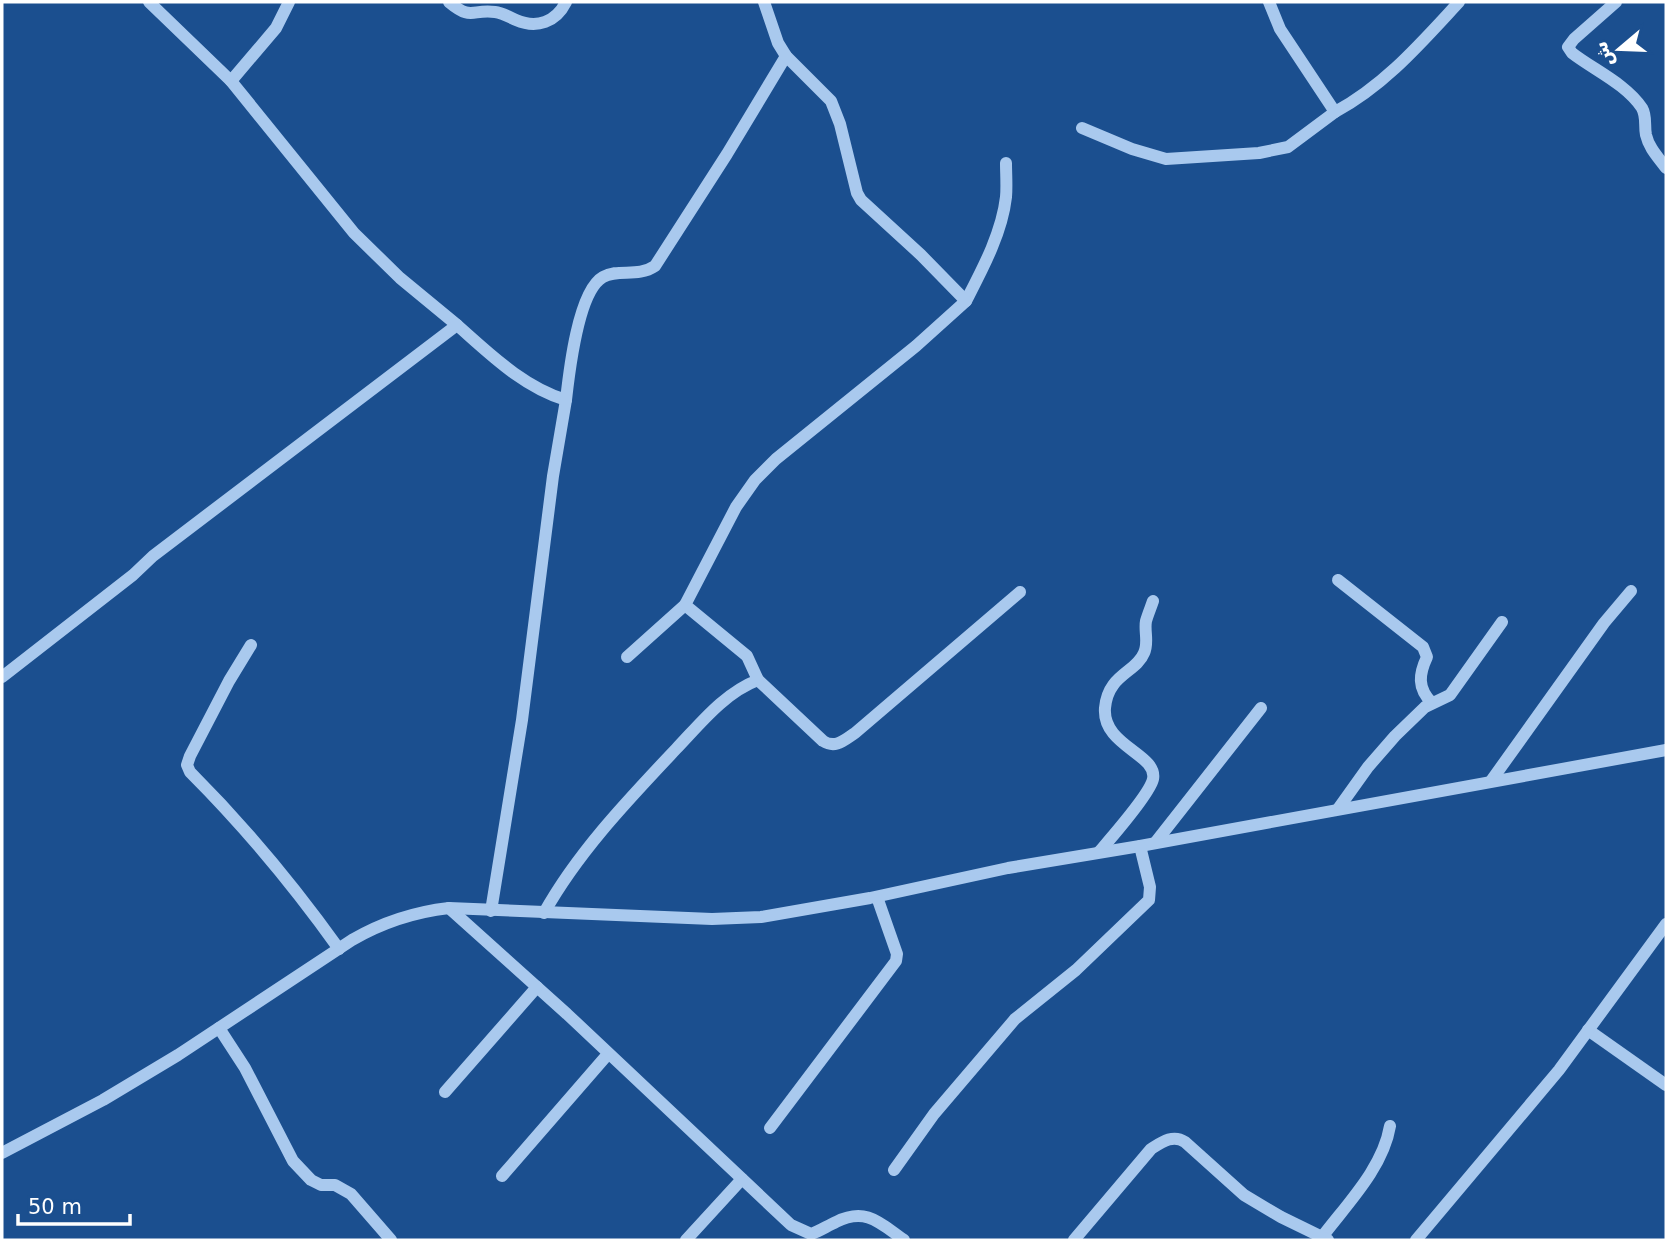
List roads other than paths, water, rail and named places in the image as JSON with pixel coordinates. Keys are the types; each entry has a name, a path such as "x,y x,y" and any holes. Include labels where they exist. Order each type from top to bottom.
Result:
{"street":[{"path":"149,2 231,81 354,233 400,278 501,364 537,389 566,401"},
{"path":"231,81 276,28 289,2"},
{"path":"449,2 462,12 494,12 529,24 553,20 561,13 566,2"},
{"path":"764,2 778,43 786,56 831,101 861,200 921,254 966,301"},
{"path":"1269,2 1280,29 1335,112"},
{"path":"1082,128 1132,149 1166,159 1259,153 1288,147 1335,112 1366,94 1412,53 1459,2"},
{"path":"1616,2 1568,47 1572,53 1615,83 1640,106 1646,120 1648,141 1666,168"},
{"path":"491,911 513,780 553,476 576,337 593,287 607,275 645,273 655,266 786,56"},
{"path":"627,657 685,605 736,507 755,480 776,459 916,346 966,301 979,276 1000,220 1006,198 1006,163"},
{"path":"2,677 133,575 153,556 457,326"},
{"path":"1338,580 1423,647 1427,657 1420,679 1425,696 1432,703"},
{"path":"685,605 747,656 758,680 823,741 836,745 855,733 1020,592"},
{"path":"1491,782 1604,624 1631,592"},
{"path":"1099,852 1130,817 1153,781 1153,771 1148,763 1110,732 1105,721 1108,692 1120,676 1144,655 1146,622 1153,601"},
{"path":"1338,809 1368,767 1395,736 1432,703 1450,695 1502,622"},
{"path":"251,645 229,681 187,765 190,772 269,858 339,948"},
{"path":"544,913 575,864 661,766 718,706 745,685 758,680"},
{"path":"1155,843 1261,708"},
{"path":"2,1153 103,1100 372,929 392,920 428,911 449,908 734,919 770,915 877,897 1009,868 1666,750"},
{"path":"894,1170 934,1114 1014,1019 1076,970 1149,900 1150,887 1140,846"},
{"path":"770,1128 896,961 897,954 877,897"},
{"path":"449,908 792,1225 811,1234 850,1216 862,1215 875,1219 904,1240"},
{"path":"1416,1240 1559,1070 1666,924"},
{"path":"445,1092 537,987"},
{"path":"219,1027 245,1068 298,1167 311,1180 321,1185 335,1185 351,1194 391,1240"},
{"path":"1588,1030 1666,1085"},
{"path":"502,1176 608,1054"},
{"path":"1074,1240 1152,1149 1174,1138 1185,1142 1244,1195 1325,1239 1379,1159 1387,1142 1390,1126"},
{"path":"685,1240 742,1179"}]}
